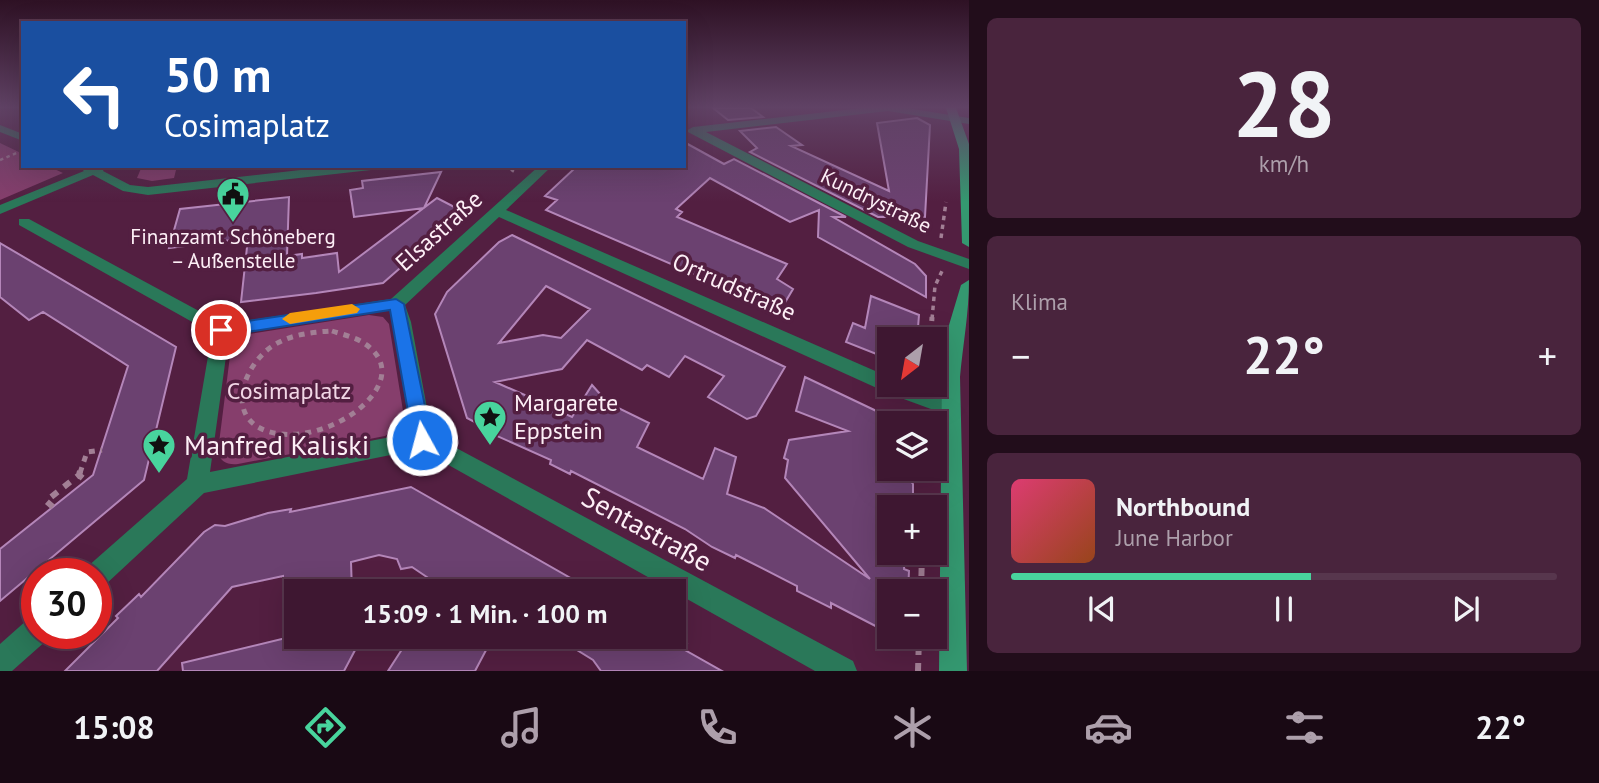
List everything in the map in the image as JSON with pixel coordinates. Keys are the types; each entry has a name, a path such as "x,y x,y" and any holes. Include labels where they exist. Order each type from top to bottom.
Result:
{"main road":[{"path":"966,144 969,243"},
{"path":"953,671 950,408 955,335 969,288 969,265"}],"street":[{"name":"Kundrystraße","path":"705,139 913,244 969,265"},
{"path":"0,210 93,168 127,188 148,191 353,168"},
{"name":"Elsastraße","path":"396,304 544,168"},
{"name":"Ortrudstraße","path":"498,211 897,389 950,408"},
{"path":"24,222 221,330 396,304 422,440 198,484 112,562"},
{"path":"198,484 200,454 221,330"},
{"name":"Sentastraße","path":"422,440 843,671"},
{"path":"0,663 21,644"}],"path":[{"path":"0,159 21,152"},
{"path":"932,327 935,286 942,272"},
{"path":"310,332 342,333 367,343 378,356 381,372 379,387 370,403 336,428 314,435 290,437 268,432 251,422 242,408 240,392 245,375 256,360 272,347 310,332"},
{"path":"53,507 46,501 79,475 87,452 102,450"},
{"path":"79,475 86,481"},
{"path":"918,671 919,649"}],"green space":[{"path":"0,143 21,153 21,168 52,168 63,173 0,200"},
{"path":"141,168 176,168 174,178 152,181 137,178"},
{"name":"Cosimaplatz","path":"369,315 383,317 389,324 404,417 397,429 385,436 238,464 222,460 218,451 231,348 236,341 249,334"}],"building":[{"path":"748,139 794,139 802,145 791,146 889,191 880,139 929,139 925,217 878,217 750,152 757,148"},
{"path":"686,143 724,164 734,159 846,217 833,217 915,264 926,276 926,297 818,237 819,210 790,222 710,178 676,209 682,212 677,217 787,264 777,279 793,289 780,311 546,210 557,200 545,196 575,168 686,168"},
{"path":"441,172 424,208 354,217 350,190 363,188 362,181"},
{"path":"289,197 287,256 302,254 302,258 337,253 339,272 437,198 464,212 383,283 316,293 241,302 248,238 169,248 180,209"},
{"path":"512,235 785,367 756,416 747,419 708,397 724,376 685,356 669,377 647,365 642,370 587,340 562,369 495,382 536,400 531,406 542,403 572,417 592,385 608,403 649,423 637,447 703,479 715,448 736,457 727,494 764,508 870,579 785,478 788,460 784,458 789,440 848,431 796,411 805,377 877,411 877,481 911,481 913,495 877,495 877,565 904,565 904,569 909,571 909,579 877,579 877,627 831,603 831,608 797,591 797,586 736,555 735,558 712,547 685,529 571,471 570,474 550,464 551,460 488,432 490,430 467,418 435,314 447,292 499,242","holes":["546,286 590,309 561,338 543,335 499,343"]},
{"path":"0,243 176,347 144,480 51,558 21,558 21,583 0,601 0,549 93,475 128,366 43,312 29,320 0,297"},
{"path":"871,296 919,315 918,327 877,327 877,354 846,342 853,323 865,328"},
{"path":"411,487 572,579 430,579 412,567 401,569 397,559 379,555 351,562 352,579 284,579 284,592 283,576 232,587 157,671 65,671 87,649 112,649 112,624 118,618 116,616 139,594 141,597 204,532 215,525 225,526 291,509 290,512"},
{"path":"284,638 284,649 356,649 344,671 183,671 182,663"},
{"path":"402,649 487,649 475,671 388,671"},
{"path":"575,649 685,649 722,671 601,671 593,660"}],"slow traffic":[{"path":"290,319 352,309"}],"place":[{"name":"Finanzamt Schöneberg – Außenstelle","path":"233,224"},
{"name":"Margarete Eppstein","path":"490,447"},
{"name":"Manfred Kaliski","path":"159,475"}],"route":[{"path":"221,330 396,304 402,322 422,440"}]}
